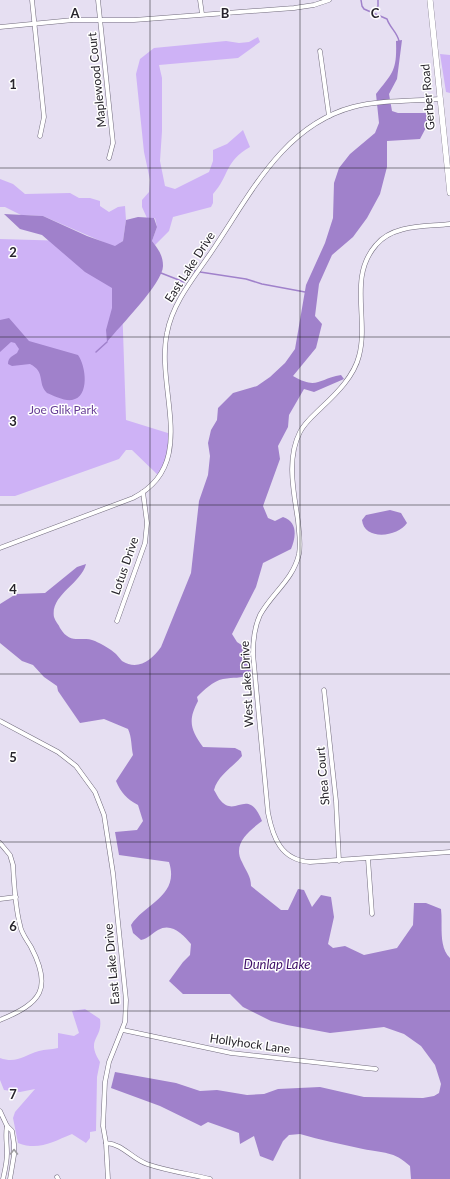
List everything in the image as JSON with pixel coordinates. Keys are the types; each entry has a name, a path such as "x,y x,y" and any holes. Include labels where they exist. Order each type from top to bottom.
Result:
{"street":[{"path":"32,0 44,117 40,136"},
{"name":"Maplewood Court","path":"98,0 113,142 109,158"},
{"path":"200,0 202,14"},
{"path":"0,27 73,20 134,20 294,8 314,5 329,0"},
{"name":"Gerber Road","path":"430,0 450,192"},
{"path":"320,51 329,116"},
{"name":"East Lake Drive","path":"0,548 117,505 144,492 160,477 167,462 170,449 170,417 165,344 170,320 176,304 285,147 303,132 329,116 353,107 391,102 440,99"},
{"name":"West Lake Drive","path":"450,224 408,229 392,233 381,240 368,257 360,284 362,336 359,357 346,382 304,425 297,438 292,478 300,538 299,554 287,580 260,616 254,635 253,671 268,813 274,835 281,849 299,861 310,862 450,852"},
{"name":"Lotus Drive","path":"117,621 145,543 147,523 144,492"},
{"name":"Shea Court","path":"324,690 336,801 339,861"},
{"name":"East Lake Drive","path":"0,721 38,740 68,758 84,774 100,803 107,827 126,1000 123,1030 110,1062 105,1082 103,1126 106,1143 108,1179"},
{"path":"0,843 10,855 13,865 20,927 41,968 42,979 39,994 29,1005 0,1020"},
{"path":"368,859 372,914"},
{"path":"0,899 16,897"},
{"name":"Hollyhock Lane","path":"123,1030 231,1053 376,1069"},
{"path":"0,1111 7,1126 12,1131 14,1144 14,1155 10,1179"},
{"path":"3,1179 6,1168 7,1153 5,1133 7,1126"},
{"path":"106,1143 121,1146 128,1153 147,1164 210,1179"}],"green space":[{"path":"258,37 260,42 238,58 159,65 162,78 162,131 160,161 165,186 175,189 209,172 213,161 213,150 227,144 243,130 250,147 231,163 222,181 213,194 213,203 211,207 173,217 169,231 155,245 152,241 157,227 155,218 147,218 142,207 142,200 149,192 150,180 144,152 136,74 140,59 154,48 226,41 239,43 249,42"},
{"path":"440,54 450,55 450,93 446,92"},
{"name":"Joe Glik Park","path":"0,179 13,184 25,194 70,193 79,198 90,198 100,201 100,206 109,212 118,207 125,206 126,220 123,241 120,243 126,420 171,434 167,462 160,477 132,450 126,450 119,459 15,496 0,496 0,239 103,242 43,216 21,215 5,207 0,207"},
{"path":"85,1009 100,1019 99,1031 94,1043 94,1048 100,1062 97,1077 96,1131 90,1132 90,1138 86,1143 72,1134 39,1146 18,1143 13,1118 15,1112 35,1089 20,1092 4,1090 0,1080 0,1058 11,1060 41,1050 58,1048 58,1033 74,1036 79,1033 72,1011"}],"water":[{"name":"Dunlap Lake","path":"402,40 397,79 389,94 392,111 398,113 434,113 434,118 430,120 420,139 387,141 387,167 380,194 367,218 353,237 332,255 319,284 315,316 322,324 316,348 293,376 313,383 341,375 344,379 314,392 304,389 289,415 288,427 278,446 280,459 263,506 268,518 275,521 283,517 291,522 295,535 293,544 291,549 263,563 256,587 232,634 237,642 249,650 251,674 247,676 219,680 206,689 197,697 198,701 193,714 192,724 195,735 203,747 235,748 241,751 242,756 222,776 214,790 220,800 226,805 232,806 247,804 252,806 257,811 262,821 243,838 239,849 239,855 249,876 251,886 281,910 288,910 298,889 304,890 312,907 321,895 331,897 334,917 328,944 333,948 345,946 364,955 397,948 413,925 414,903 426,903 441,909 442,941 446,953 450,958 450,1179 411,1179 410,1166 393,1155 300,1134 289,1135 283,1141 273,1161 260,1156 254,1136 240,1144 239,1133 208,1122 201,1126 160,1106 111,1088 115,1072 176,1083 200,1091 217,1090 247,1095 264,1094 278,1089 320,1087 364,1097 423,1098 434,1096 439,1093 441,1084 435,1065 421,1046 404,1034 384,1027 330,1033 287,1025 271,1021 243,1007 230,994 183,994 169,981 190,955 191,944 176,930 168,927 158,930 141,940 133,933 131,925 137,917 166,891 170,883 171,874 169,862 119,855 115,832 137,830 143,821 138,805 125,795 116,781 133,755 128,729 104,719 80,723 58,691 57,686 44,677 33,665 22,661 0,643 0,604 16,594 45,593 77,567 86,564 78,578 61,596 54,609 54,617 64,633 68,637 76,639 90,639 95,641 111,650 122,661 134,665 144,663 149,660 161,647 191,573 199,501 208,475 210,456 208,443 211,430 217,420 218,408 233,393 257,386 270,377 285,363 295,349 306,285 325,243 333,218 334,183 339,168 350,154 375,133 379,123 376,94 390,75 395,65 396,41"},
{"path":"4,214 43,216 87,236 115,246 123,241 126,220 138,217 154,218 157,227 152,241 161,255 163,266 161,274 140,305 107,342 106,330 112,308 112,288 85,272 42,235 20,229"},
{"path":"9,318 29,341 78,355 83,366 85,380 82,393 78,398 66,400 47,393 42,385 38,370 30,364 12,366 8,364 10,358 17,353 19,349 15,343 11,342 0,352 0,320"},
{"path":"390,510 401,513 407,523 403,528 389,534 382,535 375,534 364,527 362,520 366,515"}],"waterway":[{"path":"361,0 364,9 387,19 399,41"},
{"path":"373,12 378,6 378,0"},
{"path":"161,273 184,282 193,271 196,271"},
{"path":"200,272 246,279 262,284 305,292"},
{"path":"96,352 107,342"}]}
